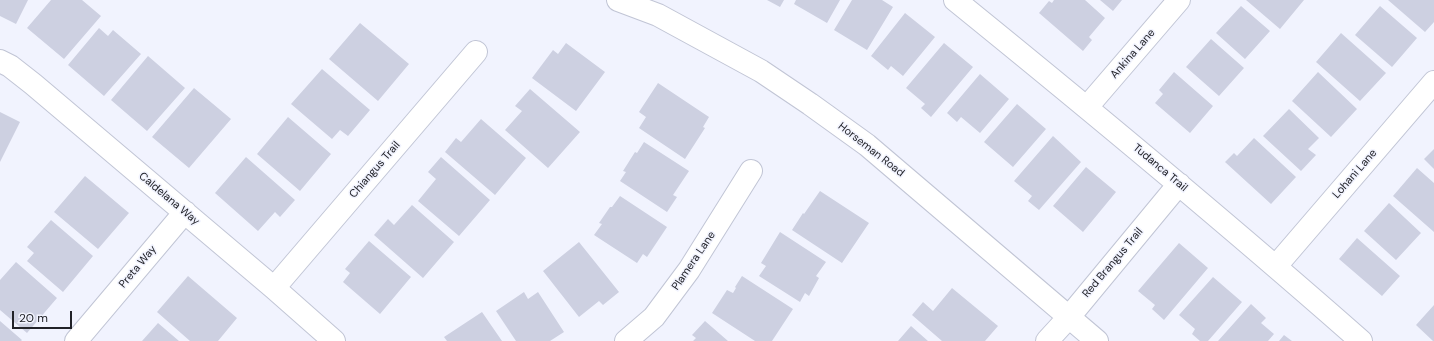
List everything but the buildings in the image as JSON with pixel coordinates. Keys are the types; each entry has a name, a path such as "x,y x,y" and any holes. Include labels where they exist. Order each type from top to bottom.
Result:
{"street":[{"name":"Horseman Road","path":"618,0 658,14 760,71 810,104 867,146 1097,341"},
{"name":"Tudanca Trail","path":"955,0 1179,184 1276,266 1361,341"},
{"name":"Ankina Lane","path":"1087,107 1179,0"},
{"name":"Chiangus Trail","path":"274,288 476,52"},
{"name":"Caldelana Way","path":"0,61 10,66 33,84 185,212 334,341"},
{"name":"Lohani Lane","path":"1276,266 1434,82"},
{"name":"Plamera Lane","path":"626,341 654,318 689,270 751,171"},
{"name":"Red Brangus Trail","path":"1047,341 1069,317 1179,184"},
{"name":"Preta Way","path":"76,341 185,212"}]}
